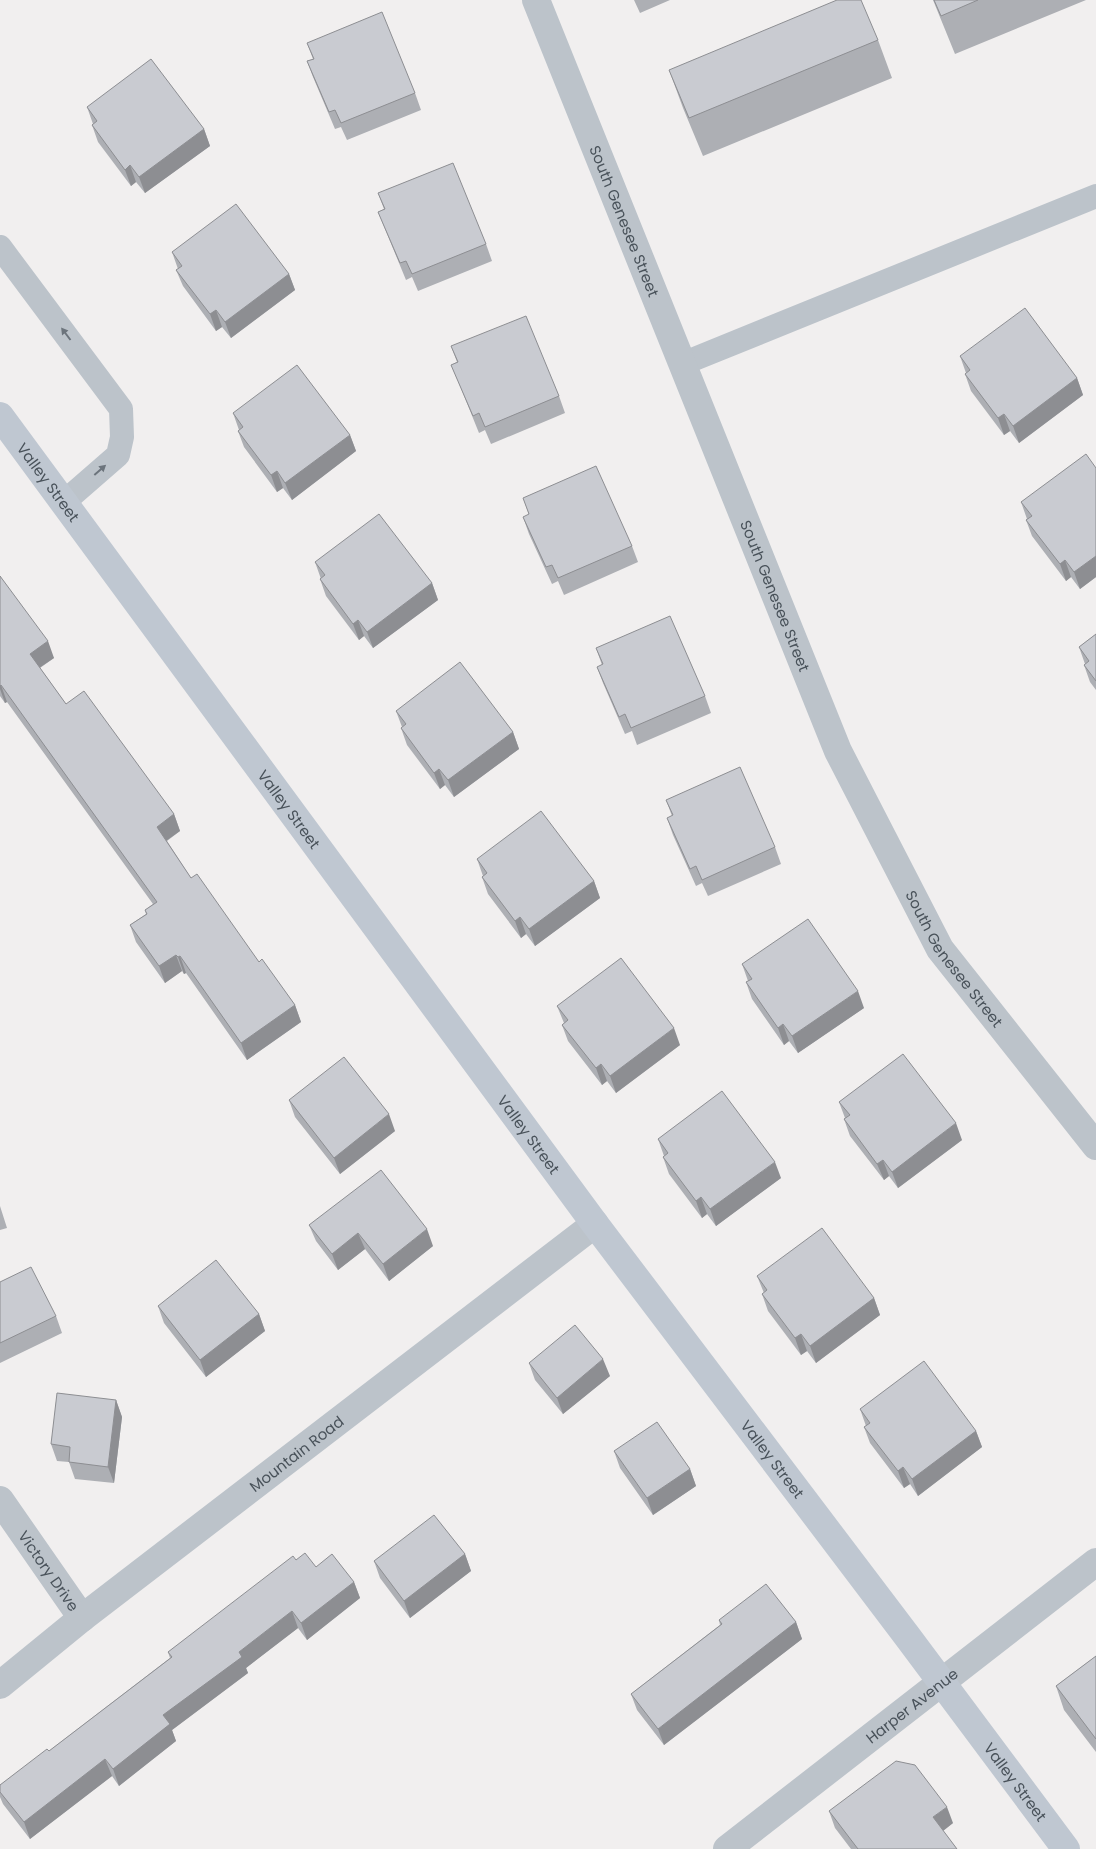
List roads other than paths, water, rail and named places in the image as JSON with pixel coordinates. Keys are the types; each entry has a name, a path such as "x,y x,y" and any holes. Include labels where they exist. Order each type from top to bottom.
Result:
{"street":[{"name":"South Genesee Street","path":"536,0 838,751 940,949 1096,1146"},
{"name":"Valley Street","path":"0,416 595,1224 1066,1849"},
{"name":"Mountain Road","path":"0,1685 82,1618 595,1224"},
{"name":"Victory Drive","path":"0,1500 82,1618"},
{"name":"Harper Avenue","path":"727,1849 1096,1562"}],"lane":[{"path":"682,364 1096,196"},
{"path":"0,247 121,409 122,436 118,455 64,502"}]}
